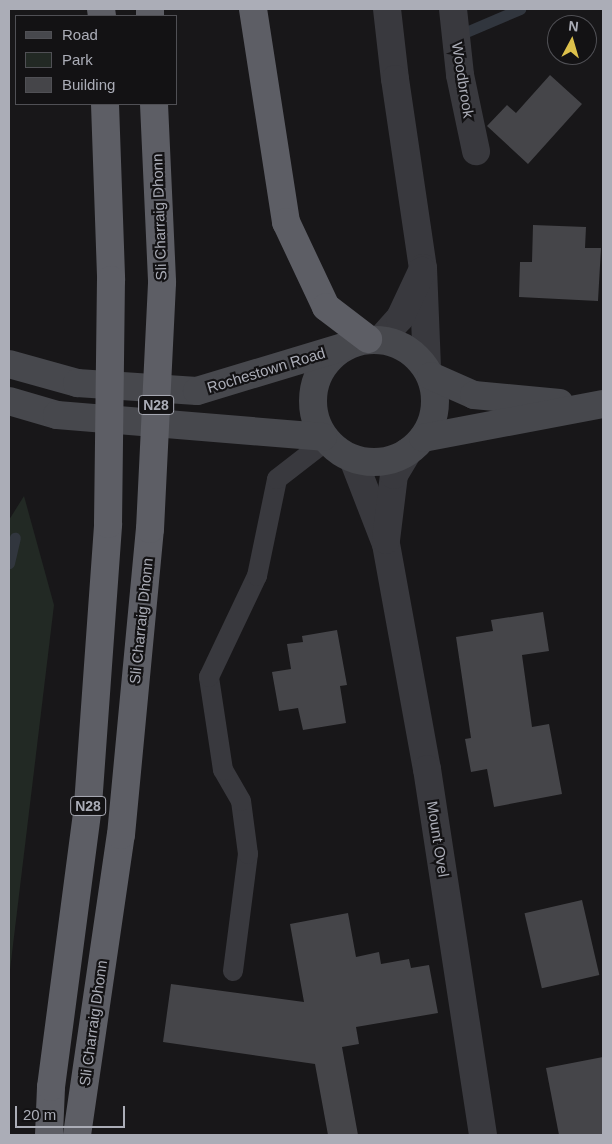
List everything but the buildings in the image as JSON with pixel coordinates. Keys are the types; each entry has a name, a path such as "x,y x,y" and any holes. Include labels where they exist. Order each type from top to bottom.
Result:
{"highway":[{"path":"253,9 286,222 326,307 365,342"},
{"name":"N28","path":"50,1135 51,1087 88,805 108,524 111,280 105,105"},
{"name":"Sli Charraig Dhonn","path":"77,1135 120,835 150,529 162,282 154,105"}],"main road":[{"name":"Rochestown Road","path":"9,364 77,383 197,391 365,342"},
{"path":"325,439 314,411 312,397 317,376 328,358 365,342 407,349 429,373 474,395 597,405"},
{"path":"416,445 435,408 429,373"},
{"path":"9,401 57,415 325,439 353,459 381,462 416,445 597,405"}],"street":[{"path":"387,9 394,79 423,268 429,373"},
{"name":"Woodbrook","path":"453,9 460,75 476,151"},
{"path":"365,342 400,318 423,268"},
{"name":"Mount Ovel","path":"386,544 394,475 416,445"},
{"name":"Mount Ovel","path":"353,459 386,544 427,769 483,1135"}],"lane":[{"path":"233,971 248,854 241,801 223,770 210,677 257,576 277,478 325,439"}],"green space":[{"path":"24,496 54,605 9,978 9,520"}],"waterway":[{"path":"466,32 520,9"},
{"path":"9,563 15,538"}]}
